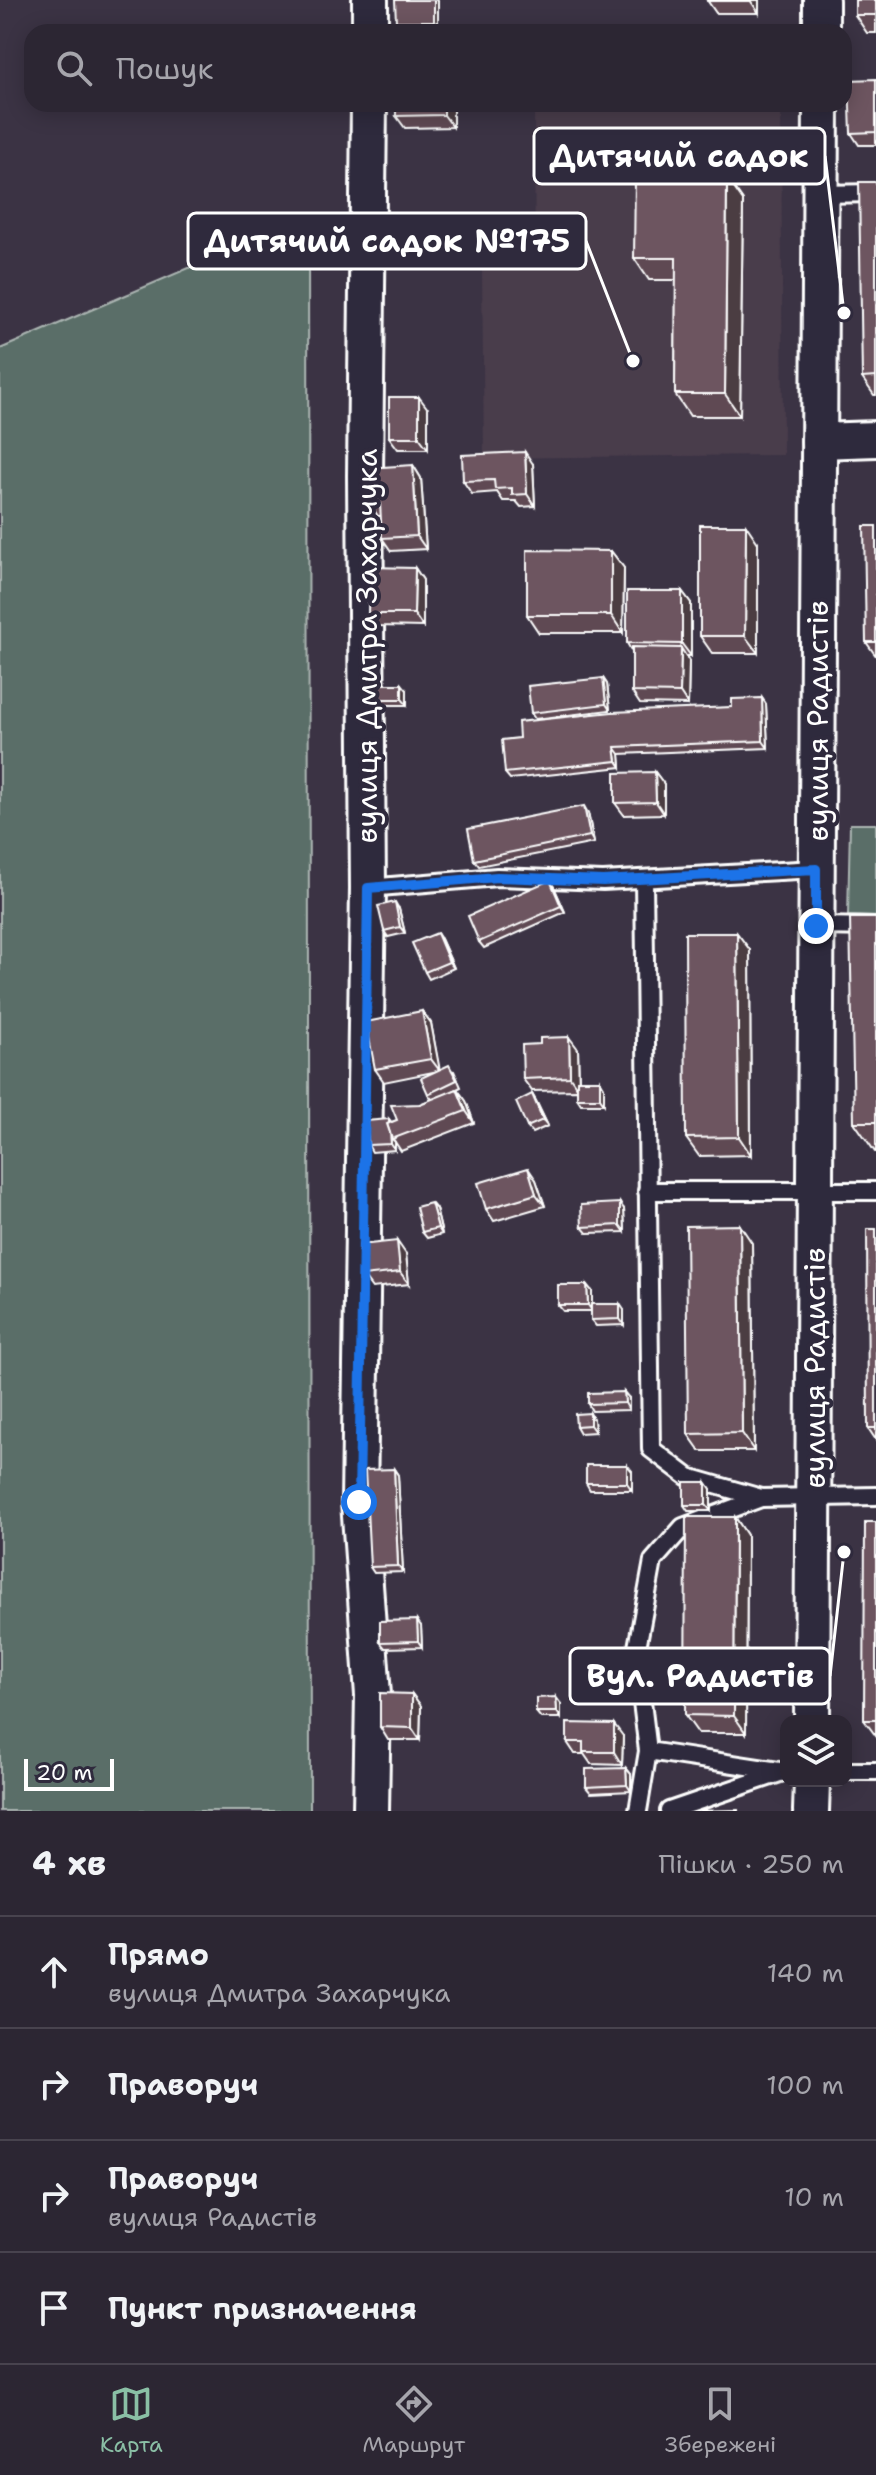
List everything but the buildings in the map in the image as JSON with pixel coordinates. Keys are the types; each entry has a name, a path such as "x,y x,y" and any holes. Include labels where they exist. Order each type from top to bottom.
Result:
{"street":[{"path":"370,0 370,24"},
{"path":"821,0 821,24"},
{"name":"вулиця Дмитра Захарчука","path":"369,112 365,476 368,888 359,1502 373,1695 371,1811"},
{"name":"вулиця Радистів","path":"812,1715 821,112"},
{"path":"819,441 876,439"},
{"path":"811,1811 812,1787"}],"lane":[{"path":"820,194 876,193"},
{"path":"368,888 497,877 644,879 816,869"},
{"path":"644,879 651,1449 688,1477 761,1498 876,1496"},
{"path":"816,926 876,927"},
{"path":"647,1191 876,1191"},
{"path":"638,1811 648,1751 636,1653 653,1561 683,1527 761,1498"},
{"path":"648,1751 780,1771"},
{"path":"852,1771 876,1771"},
{"path":"669,1811 780,1774"}],"shaded area":[{"path":"534,112 781,112 783,455 484,458 482,268 535,267"}],"green space":[{"path":"308,217 310,1811 0,1811 0,349"},
{"path":"850,824 876,824 876,917 848,916"}],"place":[{"name":"Дитячий садок","path":"844,313"},
{"name":"Дитячий садок №175","path":"633,361"},
{"name":"Вул. Радистів","path":"844,1552"}],"route":[{"path":"359,1502 368,888 497,877 603,881 816,869 816,926"}]}
